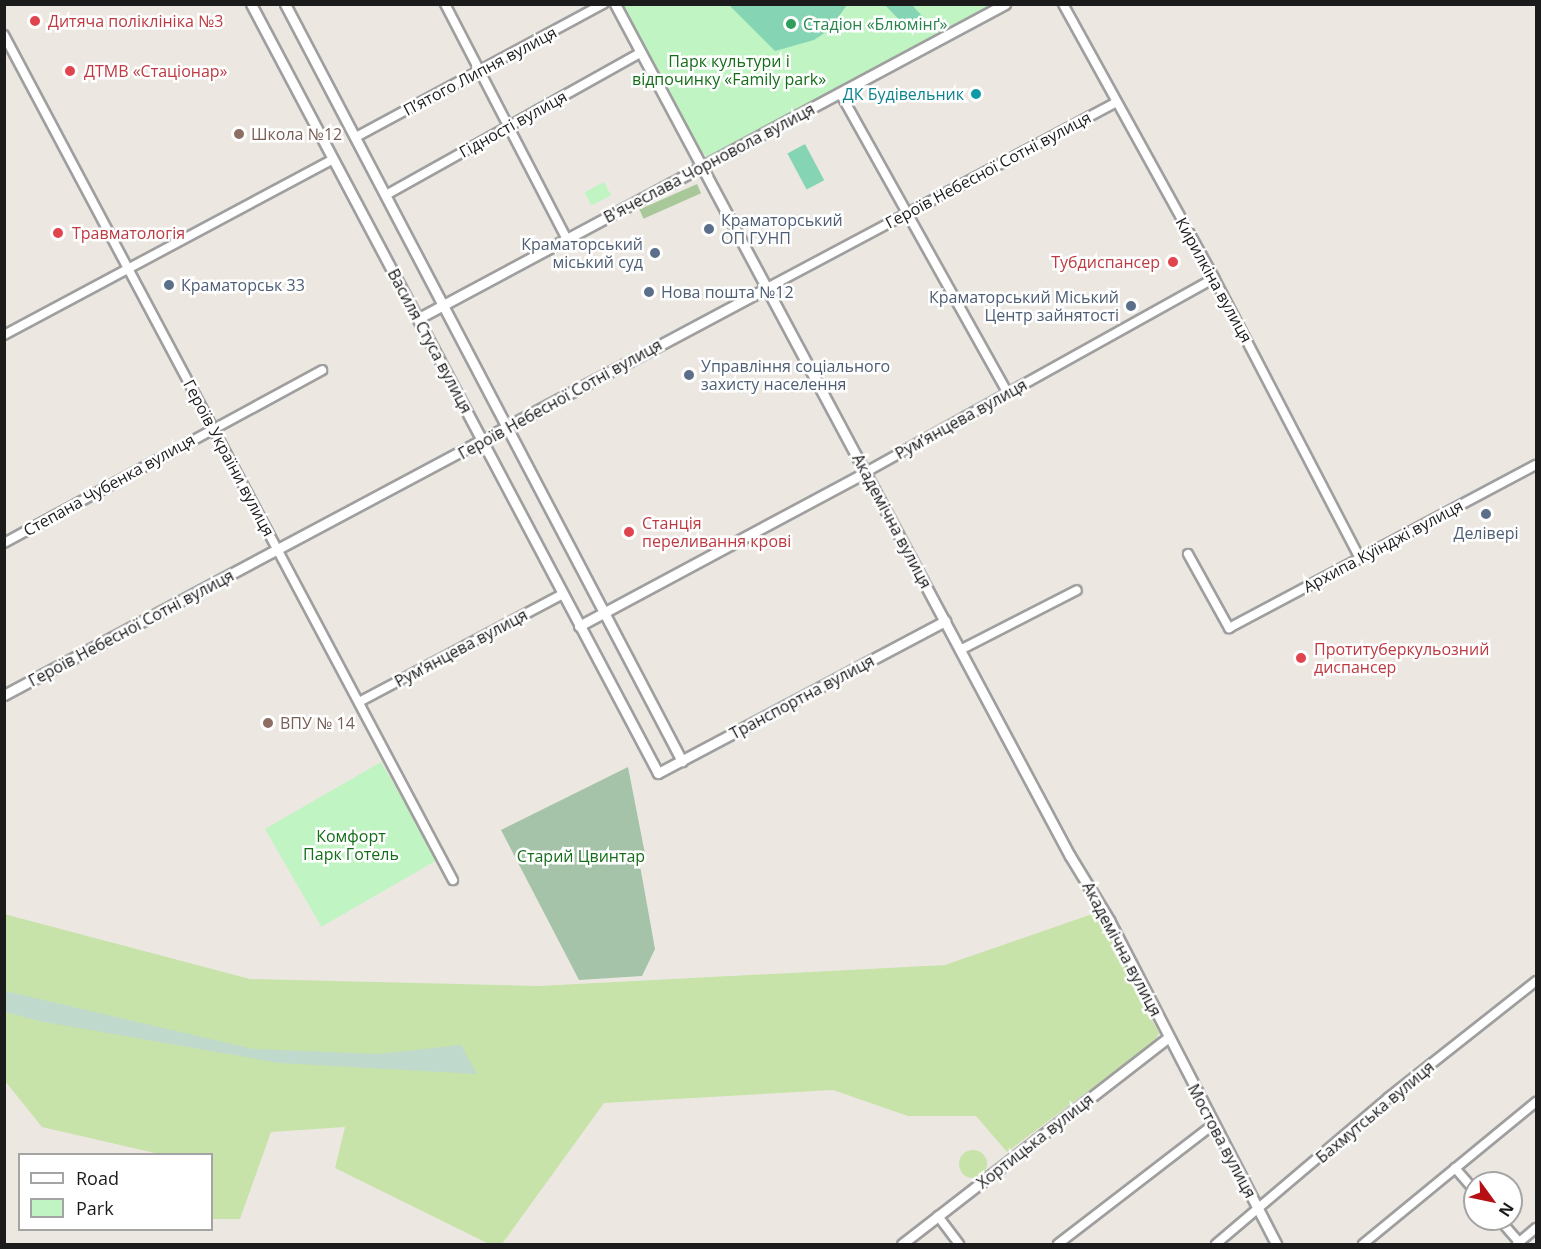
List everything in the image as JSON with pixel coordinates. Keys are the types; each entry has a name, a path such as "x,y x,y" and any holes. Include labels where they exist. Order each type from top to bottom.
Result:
{"street":[{"name":"Василя Стуса вулиця","path":"251,4 658,773"},
{"name":"Василя Стуса вулиця","path":"285,4 606,612 682,761"},
{"path":"445,4 567,239"},
{"name":"П’ятого Липня вулиця","path":"356,137 603,4"},
{"name":"Академічна вулиця","path":"615,4 699,168 767,288 960,650 1094,894 1168,1038"},
{"name":"В'ячеслава Чорновола вулиця","path":"419,318 1005,4"},
{"name":"Кирилкіна вулиця","path":"1062,4 1214,278 1360,558"},
{"name":"Героїв України вулиця","path":"4,35 453,880"},
{"name":"Гідності вулиця","path":"386,195 640,52"},
{"path":"840,93 909,212 1008,393"},
{"name":"Героїв Небесної Сотні вулиця","path":"4,695 1115,103"},
{"path":"4,335 333,159"},
{"name":"Рум’янцева вулиця","path":"579,626 866,472 1214,278"},
{"path":"213,427 322,369"},
{"name":"Степана Чубенка вулиця","path":"4,543 213,427"},
{"name":"Архипа Куїнджі вулиця","path":"1188,554 1229,628 1536,465"},
{"path":"960,650 1077,590"},
{"name":"Рум’янцева вулиця","path":"359,702 562,594"},
{"name":"Транспортна вулиця","path":"658,773 945,621"},
{"name":"Бахмутська вулиця","path":"1216,1245 1259,1211 1388,1098 1536,981"},
{"name":"Мостова вулиця","path":"1168,1038 1276,1245"},
{"name":"Хортицька вулиця","path":"902,1245 1168,1038"},
{"path":"1363,1245 1536,1102"},
{"path":"1058,1245 1214,1124"},
{"path":"1455,1168 1463,1177"},
{"path":"938,1216 959,1245"},
{"path":"1509,1231 1519,1244 1536,1228"}],"green space":[{"name":"Парк культури і відпочинку «Family park»","path":"619,5 992,5 707,158 704,153 699,154"},
{"name":"Стадіон «Блюмінґ»","path":"729,5 847,5 829,30 814,40 775,51"},
{"path":"885,5 912,5 925,19 911,32"},
{"path":"805,144 824,180 807,190 787,153"},
{"path":"604,182 611,195 592,206 585,192"},
{"path":"697,184 701,193 644,219 639,210"},
{"name":"Комфорт Парк Готель","path":"381,762 438,860 321,927 265,829"},
{"name":"Старий Цвинтар","path":"628,767 645,854 639,860 655,949 642,976 579,980 501,830"},
{"path":"1098,912 1159,1033 1156,1040 1007,1152 976,1116 908,1116 833,1090 604,1103 502,1244 489,1244 335,1168 345,1127 271,1132 240,1219 213,1219 213,1153 155,1153 42,1127 5,1081 4,914 250,979 538,986 945,965"},
{"path":"5,991 253,1049 378,1054 461,1045 477,1074 280,1063 44,1022 5,1012"},
{"path":"973,1150 983,1154 987,1164 983,1174 973,1178 963,1174 959,1164 963,1154"}],"place":[{"name":"Дитяча поліклініка №3","path":"35,21"},
{"name":"Стадіон «Блюмінґ»","path":"791,24"},
{"name":"ДТМВ «Стаціонар»","path":"70,71"},
{"name":"ДК Будівельник","path":"976,94"},
{"name":"Школа №12","path":"239,134"},
{"name":"Краматорський ОП ГУНП","path":"709,229"},
{"name":"Травматологія","path":"58,233"},
{"name":"Краматорський міський суд","path":"655,253"},
{"name":"Тубдиспансер","path":"1173,262"},
{"name":"Краматорськ 33","path":"169,285"},
{"name":"Нова пошта №12","path":"649,292"},
{"name":"Краматорський Міський Центр зайнятості","path":"1131,306"},
{"name":"Управління соціального захисту населення","path":"689,375"},
{"name":"Делівері","path":"1486,514"},
{"name":"Станція переливання крові","path":"629,532"},
{"name":"Протитуберкульозний диспансер","path":"1301,658"},
{"name":"ВПУ № 14","path":"268,723"}]}
